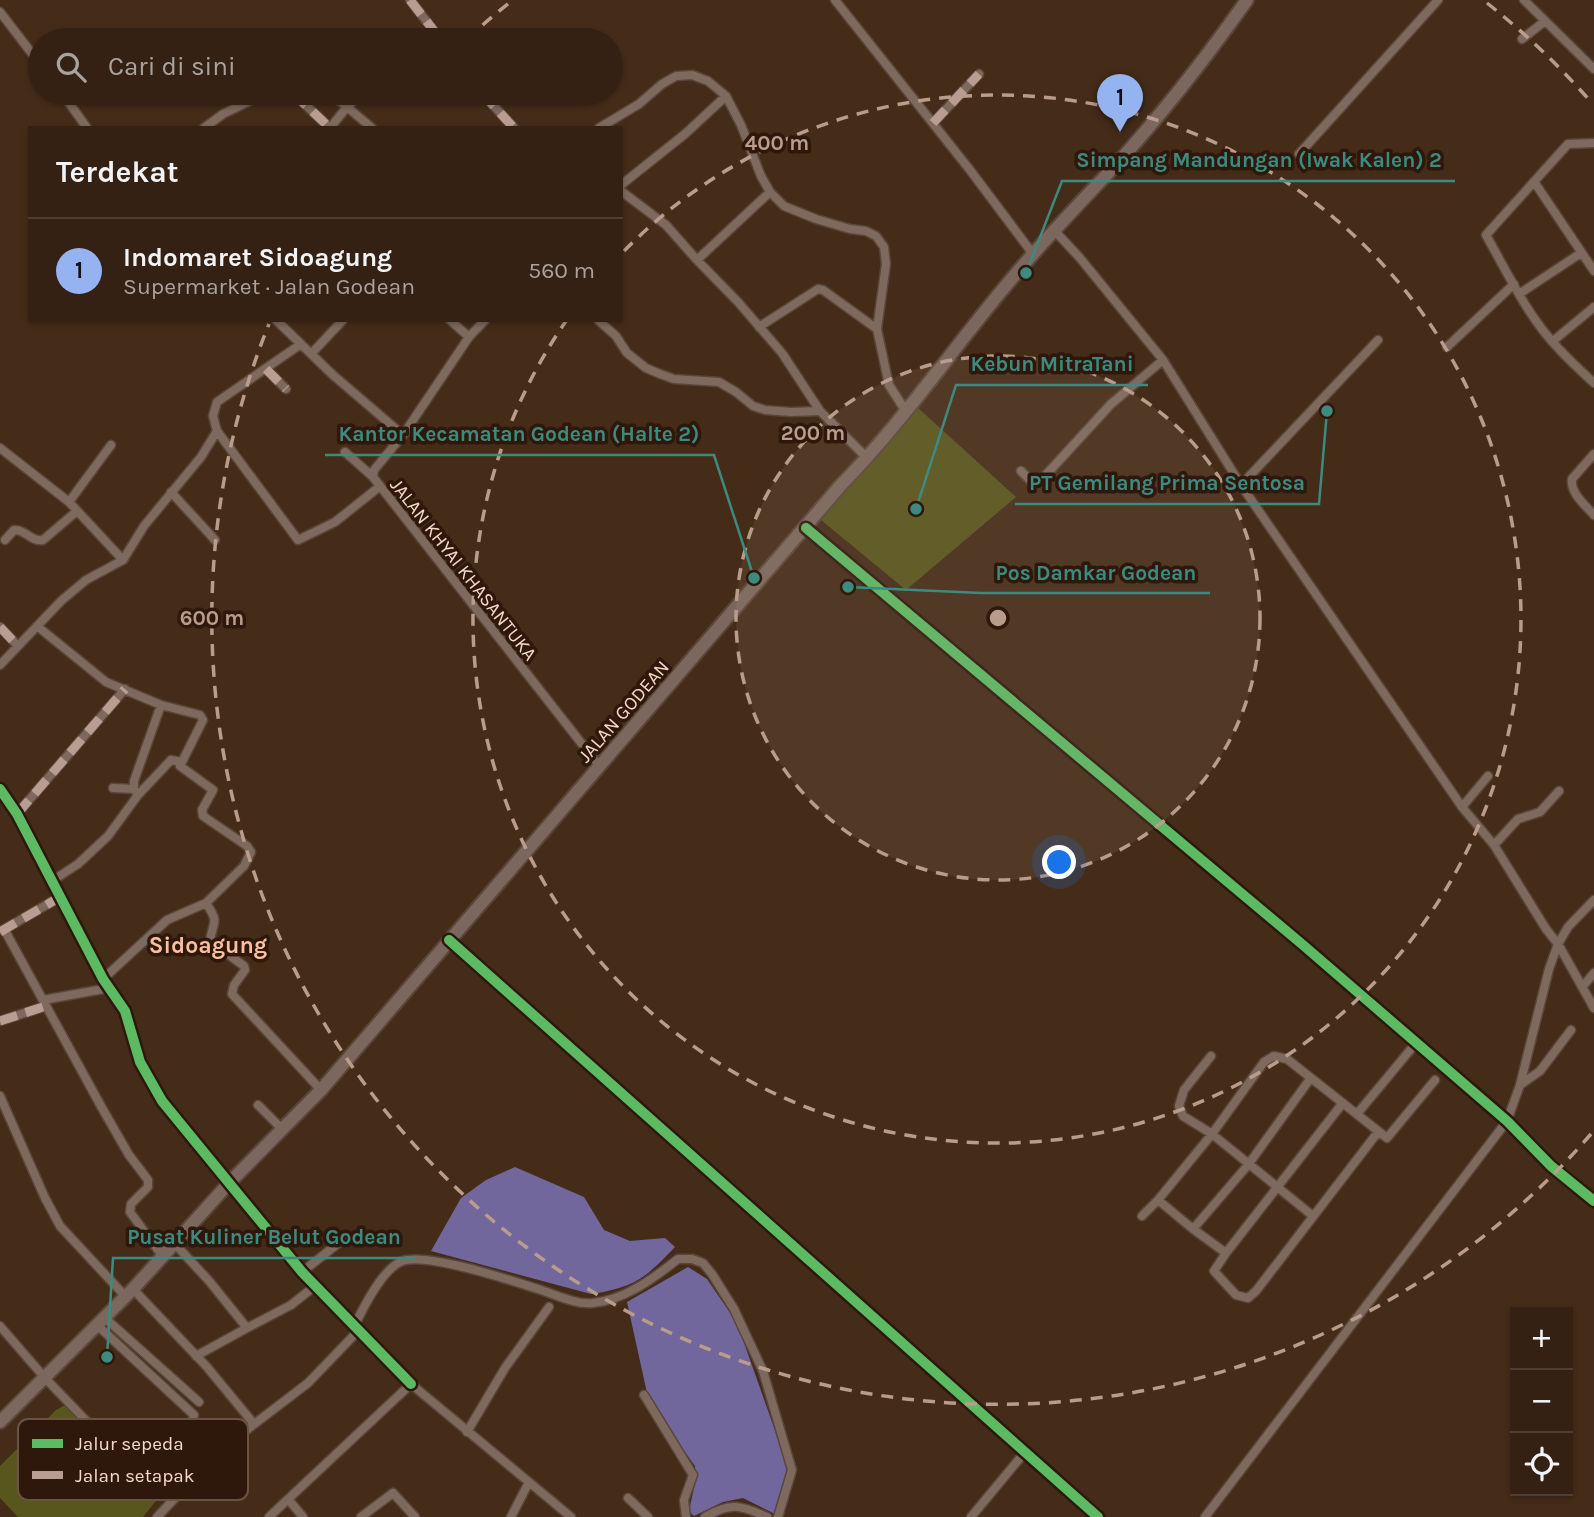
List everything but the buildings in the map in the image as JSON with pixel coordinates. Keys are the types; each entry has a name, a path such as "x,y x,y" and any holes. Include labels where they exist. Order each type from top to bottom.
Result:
{"main road":[{"name":"JALAN GODEAN","path":"0,1422 130,1293 230,1182 321,1090 867,458 1032,254 1155,119 1216,44 1247,0"}],"street":[{"path":"410,0 432,28"},
{"path":"835,0 1032,254"},
{"path":"1299,154 1438,0"},
{"path":"1524,0 1594,69"},
{"path":"0,12 28,48"},
{"path":"1522,39 1545,20"},
{"path":"933,123 979,74"},
{"path":"601,126 639,104 676,76 692,75 708,82 726,96 741,125 757,168 770,191 784,206 800,214 849,229 866,231 884,247 886,264 877,329 889,384 905,410"},
{"path":"623,183 685,134 726,96"},
{"path":"70,105 86,126"},
{"path":"207,126 241,105"},
{"path":"306,105 328,126"},
{"path":"345,105 370,126"},
{"path":"493,105 512,126"},
{"path":"332,126 347,107"},
{"path":"1594,143 1568,144 1486,235 1519,294 1553,341 1594,383"},
{"path":"1535,183 1594,271"},
{"path":"697,260 770,191"},
{"path":"623,193 666,225 782,353 820,411 867,458"},
{"path":"1054,229 1163,360 1241,485 1462,807 1494,845 1558,944 1594,1007"},
{"path":"1519,294 1581,253"},
{"path":"1447,347 1514,284"},
{"path":"759,327 818,289 877,329"},
{"path":"1553,341 1594,307"},
{"path":"278,322 403,435"},
{"path":"311,354 341,322"},
{"path":"452,322 469,337"},
{"name":"JALAN KHYAI KHASANTUKA","path":"483,322 469,337 403,435 374,470 373,477 600,767"},
{"path":"600,322 617,336 627,353 646,368 667,377 696,382 719,382 752,406 765,410 820,411"},
{"path":"1241,485 1378,340"},
{"path":"301,344 217,402 213,416 217,431 298,540 328,526 379,487"},
{"path":"1021,471 1034,484 1044,477 1111,404 1163,360"},
{"path":"266,369 286,388"},
{"path":"0,665 61,601 86,580 123,560 144,526 201,457 217,431"},
{"path":"69,502 111,445"},
{"path":"0,448 69,502 123,560"},
{"path":"345,452 373,477"},
{"path":"1594,454 1571,484 1594,515"},
{"path":"171,492 215,540"},
{"path":"5,540 14,530 19,530 33,540 43,540 77,510"},
{"path":"806,528 1416,1043 1507,1121 1551,1166 1594,1201"},
{"path":"37,626 106,682 161,705 197,713 202,720 181,762 181,768 213,790 202,810 203,816 247,846 251,852 244,866 206,903 167,920 103,979"},
{"path":"0,627 19,646"},
{"path":"17,814 125,689"},
{"path":"136,792 134,781 161,705"},
{"path":"51,881 78,864 108,836 136,792 171,760 181,762"},
{"path":"1462,807 1488,776"},
{"path":"113,788 136,792"},
{"path":"0,789 17,814 103,979 125,1011 140,1062 162,1101 302,1272 356,1329 411,1384 571,1517"},
{"path":"1494,845 1518,819 1540,812 1559,791"},
{"path":"60,897 2,930 129,1155 146,1176 148,1187 131,1204 130,1212 163,1257"},
{"path":"1205,1517 1507,1121 1520,1085 1549,969 1558,944 1569,926 1594,900"},
{"path":"206,903 216,924 210,941 246,970 234,985 232,994 321,1090"},
{"path":"449,940 1098,1517"},
{"path":"1583,986 1594,973"},
{"path":"0,1021 44,1003 109,988"},
{"path":"1520,1085 1541,1071 1571,1030"},
{"path":"1357,1114 1416,1043"},
{"path":"1211,1056 1184,1090 1179,1106 1183,1116 1212,1134 1313,1216"},
{"path":"1142,1216 1212,1134 1264,1062 1274,1056 1287,1059 1387,1138 1435,1080"},
{"path":"1194,1229 1248,1165 1310,1079"},
{"path":"0,1096 44,1198 60,1226 196,1356 254,1424"},
{"path":"1342,1104 1214,1272 1236,1294 1248,1298 1256,1292 1378,1132"},
{"path":"258,1105 282,1129"},
{"path":"1158,1200 1226,1253"},
{"path":"302,1272 345,1238"},
{"path":"175,1244 247,1328"},
{"path":"248,1429 308,1383 356,1329 388,1270 407,1259 434,1261 500,1276 590,1304 608,1300 654,1279 678,1259 692,1259 704,1263 734,1310 763,1371 792,1470 778,1517"},
{"path":"196,1356 291,1305 315,1286"},
{"path":"467,1432 505,1368 549,1307"},
{"path":"101,1321 199,1402"},
{"path":"101,1321 194,1415 193,1419"},
{"path":"0,1326 84,1419"},
{"path":"269,1517 411,1384"},
{"path":"644,1395 693,1475 684,1500 685,1517"},
{"path":"971,1517 1025,1452"},
{"path":"511,1517 528,1483"},
{"path":"361,1517 393,1493 415,1517"},
{"path":"628,1498 648,1517"},
{"path":"288,1499 303,1517"},
{"path":"157,1517 173,1500"},
{"path":"705,1517 726,1507 738,1505 767,1517"}],"shaded area":[{"path":"917,407 1016,497 906,590 821,520"},
{"path":"515,1167 584,1197 604,1230 630,1241 665,1238 675,1247 639,1280 591,1294 431,1251 461,1198 486,1180"},
{"path":"688,1267 707,1279 737,1323 789,1470 775,1514 743,1498 723,1502 694,1516 689,1511 695,1483 695,1466 659,1416 647,1393 627,1302"},
{"path":"69,1403 84,1419 47,1419"},
{"path":"18,1448 18,1500 157,1500 143,1517 18,1517 0,1498 0,1466"}],"marked path":[{"path":"410,0 432,28"},
{"path":"933,123 979,74"},
{"path":"306,105 328,126"},
{"path":"493,105 512,126"},
{"path":"266,369 286,389"},
{"path":"0,627 18,646"},
{"path":"17,814 125,689"},
{"path":"0,932 60,897"},
{"path":"0,1021 46,1006"}],"cycle path":[{"path":"806,528 1303,945 1507,1121 1551,1166 1594,1201"},
{"path":"0,789 17,814 103,979 125,1011 140,1062 162,1101 302,1272 411,1384"},
{"path":"449,940 1098,1517"}],"place":[{"name":"Indomaret Sidoagung","path":"1120,132"},
{"name":"Simpang Mandungan (Iwak Kalen) 2","path":"1026,273"},
{"name":"PT Gemilang Prima Sentosa","path":"1327,411"},
{"name":"Kebun MitraTani","path":"916,509"},
{"name":"Kantor Kecamatan Godean (Halte 2)","path":"754,578"},
{"name":"Pos Damkar Godean","path":"848,587"},
{"name":"Pusat Kuliner Belut Godean","path":"107,1357"}],"district":[{"name":"Sidoagung","path":"208,945"}]}
